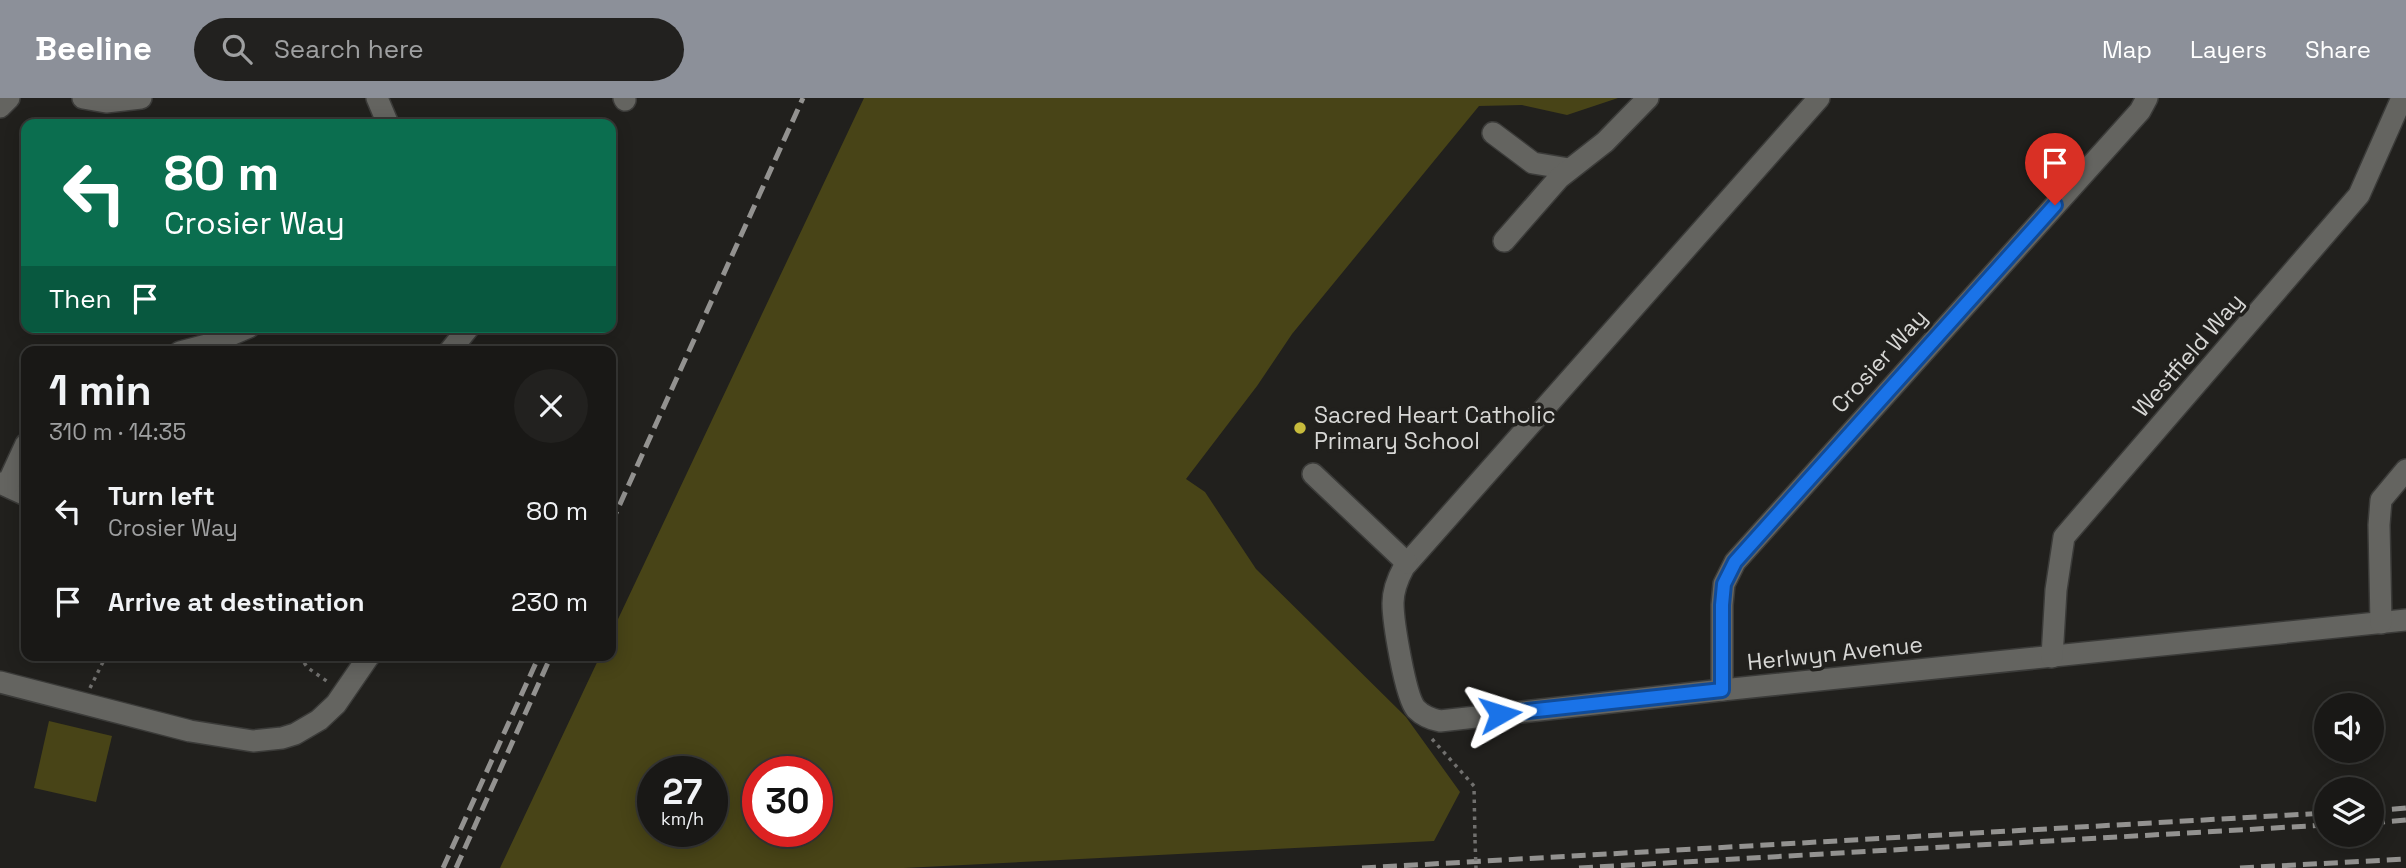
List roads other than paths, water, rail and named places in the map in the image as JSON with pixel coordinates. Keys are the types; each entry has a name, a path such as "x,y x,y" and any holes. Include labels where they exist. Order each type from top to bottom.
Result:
{"street":[{"path":"0,107 9,98"},
{"path":"83,98 106,102 141,98"},
{"path":"377,98 386,119"},
{"path":"1504,241 1569,169 1605,142 1648,98"},
{"path":"1313,474 1407,563 1819,98"},
{"name":"Crosier Way","path":"1722,690 1724,584 1735,562 2140,111 2147,98"},
{"name":"Westfield Way","path":"2052,657 2057,578 2064,537 2360,195 2402,98"},
{"path":"1493,133 1533,163 1569,169"},
{"path":"203,346 235,333"},
{"path":"11,488 21,459"},
{"path":"2381,623 2381,500 2406,470"},
{"name":"Herlwyn Avenue","path":"1407,563 1395,582 1393,604 1405,678 1415,707 1428,719 1440,721 2406,620"},
{"path":"0,682 190,731 253,741 282,738 307,728 328,712 365,661"}],"railway":[{"path":"616,513 803,98"},
{"path":"443,868 537,661"},
{"path":"456,868 549,661"},
{"path":"2384,810 2406,808"},
{"path":"1362,868 2314,814"},
{"path":"2384,822 2406,820"},
{"path":"1579,868 2314,826"},
{"path":"2240,868 2406,859"}],"place":[{"name":"Sacred Heart Catholic Primary School","path":"1300,428"}]}
